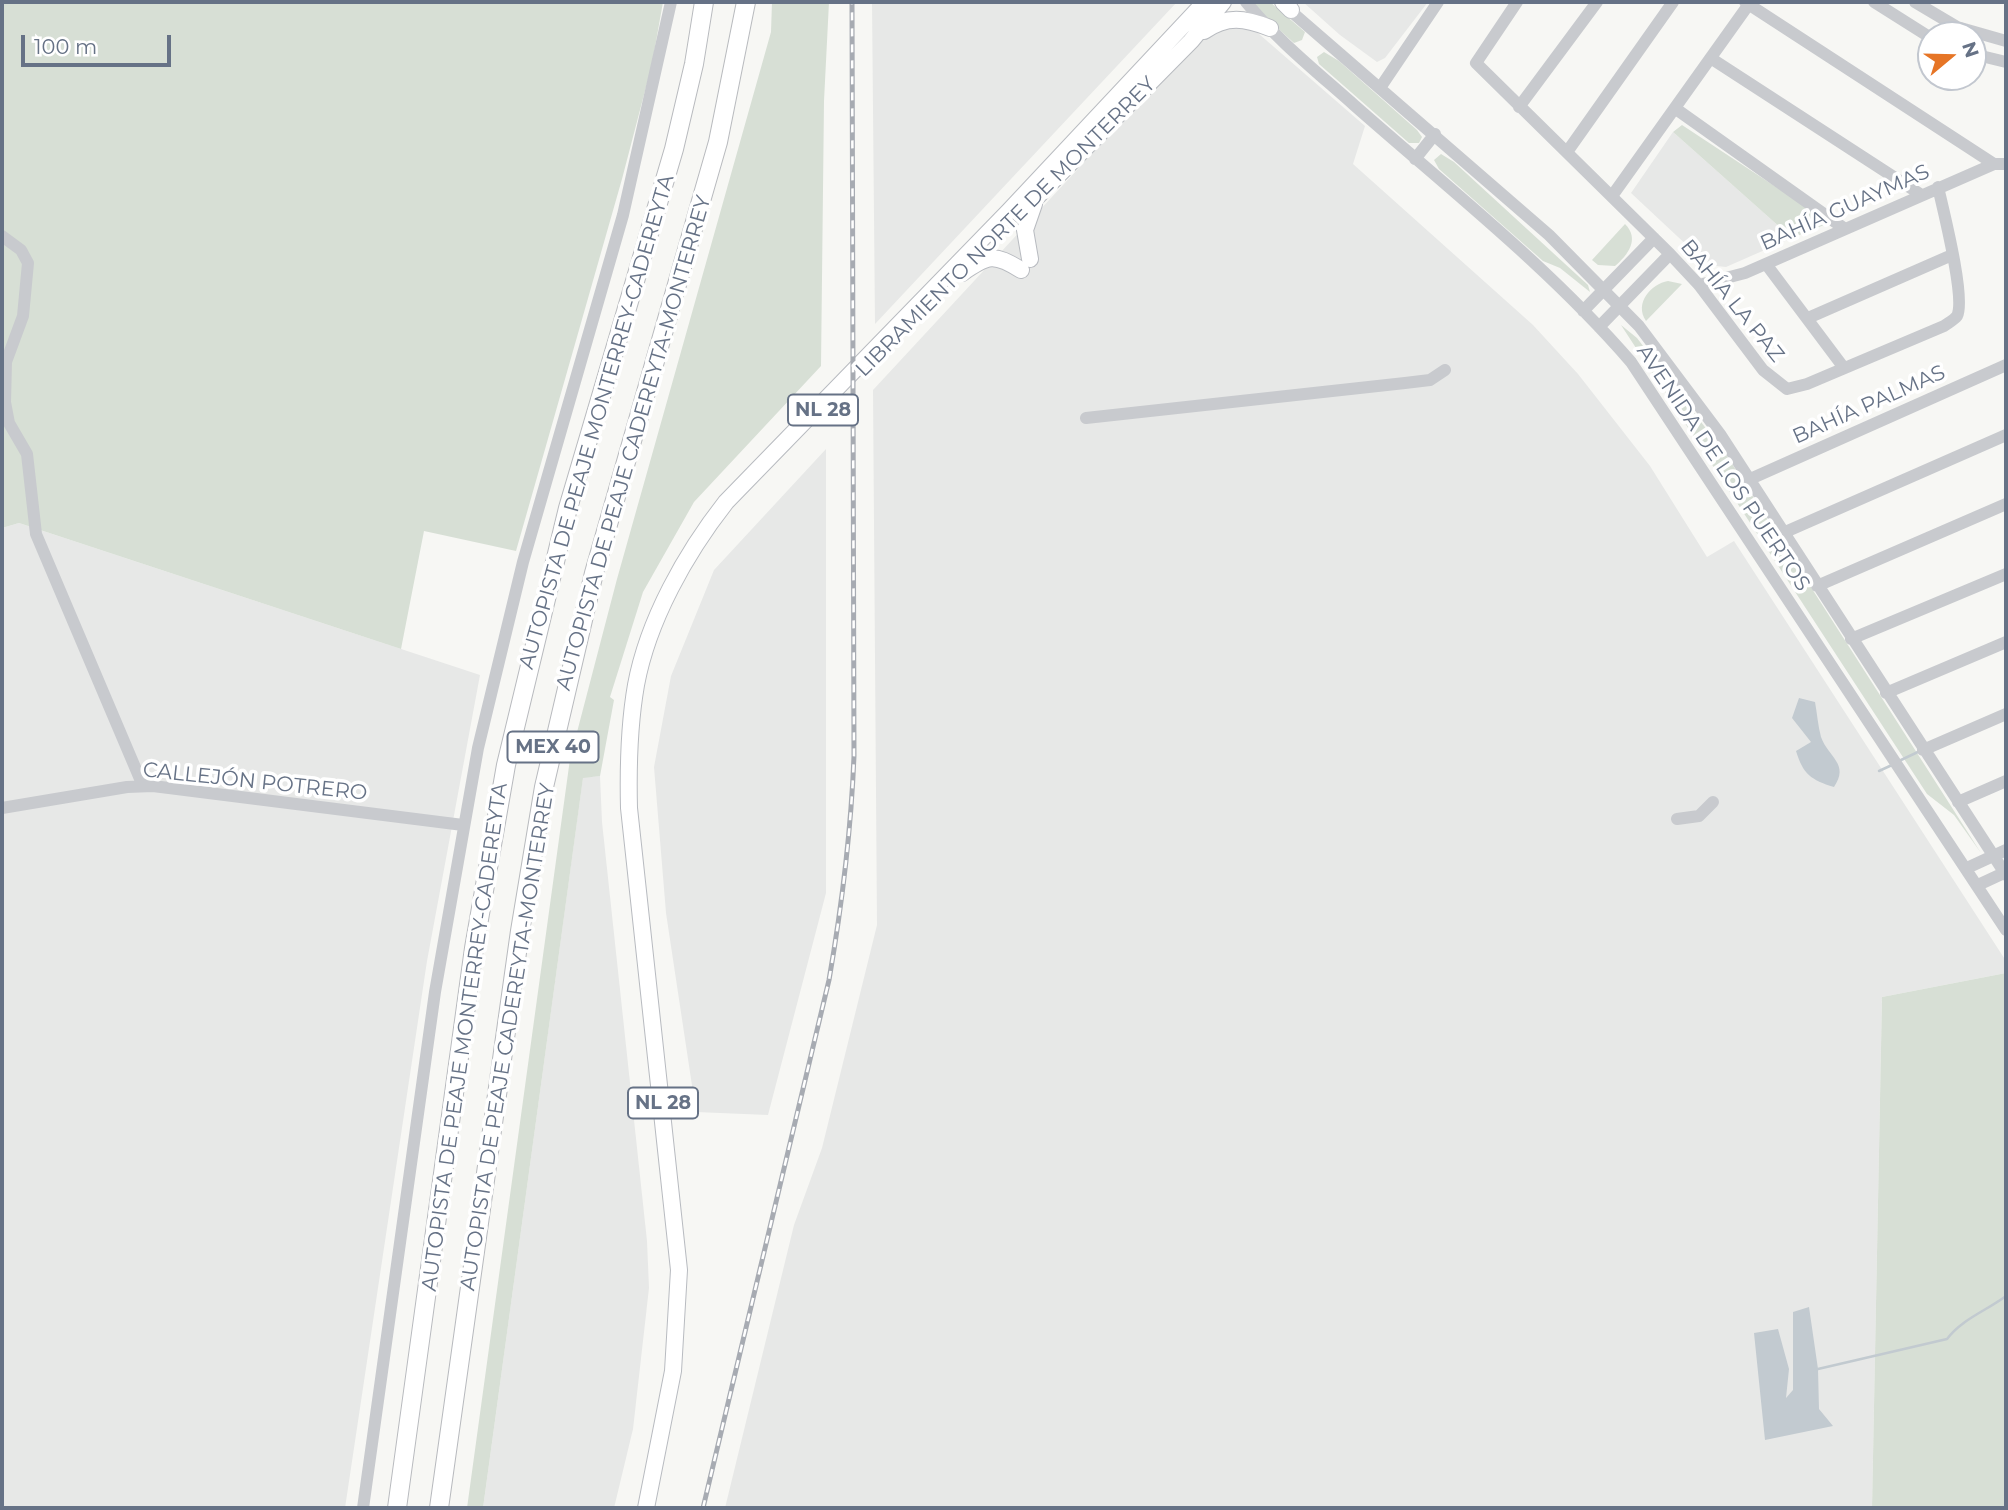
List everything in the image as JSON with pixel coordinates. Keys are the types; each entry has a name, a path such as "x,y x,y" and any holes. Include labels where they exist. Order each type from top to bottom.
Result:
{"highway":[{"name":"AUTOPISTA DE PEAJE MONTERREY-CADEREYTA","path":"397,1508 474,948 506,765 568,508 677,136 704,2"},
{"name":"AUTOPISTA DE PEAJE CADEREYTA-MONTERREY","path":"439,1508 520,931 544,787 598,560 718,142 746,2"}],"main road":[{"name":"LIBRAMIENTO NORTE DE MONTERREY","path":"646,1508 673,1371 679,1270 669,1157 631,854 628,760 636,696 650,639 675,582 701,537 726,502 1009,211 1205,2"},
{"path":"1142,68 1178,41 1214,2"},
{"name":"LIBRAMIENTO NORTE DE MONTERREY","path":"636,696 642,687 657,639 680,584 734,502 806,426 962,274 1191,41 1223,2"},
{"path":"1191,41 1209,27 1233,19 1250,20 1270,28"},
{"path":"962,274 983,259 993,257 1026,265 1025,230 1039,195"}],"street":[{"path":"363,1508 435,992 463,825 495,667 623,215 671,2"},
{"name":"AVENIDA DE LOS PUERTOS","path":"1246,2 1270,28 1487,220 1584,311 1631,362 2006,930"},
{"path":"1380,88 1438,2"},
{"name":"BAHÍA LA PAZ","path":"1517,2 1476,63 1670,254 1699,285 1763,370 1779,386 1796,388 1944,326 1956,316 1959,305 1938,187"},
{"path":"1519,107 1597,2"},
{"path":"1567,152 1673,2"},
{"path":"1874,2 1890,6 1917,27"},
{"path":"1914,2 1957,27 2006,41"},
{"path":"1612,196 1712,59 1747,3 2000,164"},
{"name":"AVENIDA DE LOS PUERTOS","path":"1283,5 1564,248 1620,306 1682,381 2006,873"},
{"path":"1987,57 2006,62"},
{"path":"1712,59 1920,194"},
{"path":"1676,108 1845,229"},
{"path":"1415,159 1435,134"},
{"name":"BAHÍA GUAYMAS","path":"1699,285 1724,281 1920,194 2000,164"},
{"path":"2,236 20,250 28,263 23,316 6,362 5,402 9,423 27,454 36,534 60,584 143,786"},
{"path":"1584,311 1654,239"},
{"path":"1599,327 1670,254"},
{"path":"1808,318 1952,255"},
{"path":"1766,264 1844,368"},
{"name":"BAHÍA PALMAS","path":"1748,480 2006,365"},
{"path":"1086,418 1430,380 1445,370"},
{"path":"1783,533 2006,435"},
{"path":"1817,586 2006,504"},
{"path":"1851,639 2006,574"},
{"path":"1886,693 2006,642"},
{"path":"1923,750 2006,714"},
{"path":"1958,802 2006,781"},
{"name":"CALLEJÓN POTRERO","path":"2,808 143,786 463,825"},
{"path":"1677,819 1699,816 1713,802"},
{"path":"1967,868 2006,850"},
{"path":"1978,885 2006,873"}],"shaded area":[{"path":"2,2 663,2 652,64 622,179 516,551 424,531 401,649 19,523 2,528"},
{"path":"772,2 829,2 824,101 821,366 694,502 643,592 610,697 614,700 600,776 583,778 483,1508 467,1508 570,759 617,579 771,32"},
{"path":"872,2 1177,2 875,324"},
{"path":"1252,2 1270,2 1305,32 1302,40 1294,43 1253,6"},
{"path":"1303,2 1428,2 1385,58 1377,62 1340,35"},
{"path":"1251,27 1365,126 1353,164 1533,325 1578,374 1650,466 1707,557 1734,541 2006,961 2006,973 1882,997 1872,1508 725,1508 794,1225 822,1148 877,925 873,390 1152,89 1208,35 1218,28"},
{"path":"1324,52 1339,61 1417,130 1422,137 1419,143 1409,143 1319,64 1317,57"},
{"path":"1682,125 1823,218 1824,225 1792,238 1673,132"},
{"path":"1673,132 1792,238 1726,267 1708,265 1631,193"},
{"path":"1441,154 1454,162 1588,285 1590,292 1560,268 1543,261 1439,169 1434,160"},
{"path":"1625,224 1632,235 1628,252 1615,266 1598,265 1592,260"},
{"path":"1668,281 1682,284 1646,321 1642,308 1646,295 1656,286"},
{"path":"1621,325 1637,338 1727,456 1981,853 1954,815 1927,794"},
{"path":"826,449 826,893 768,1115 696,1112 666,913 654,767 671,676 714,570"},
{"path":"19,523 480,675 427,961 345,1508 2,1508 2,528"},
{"path":"1799,698 1815,702 1821,737 1839,766 1840,772 1834,787 1809,775 1799,759 1796,751 1811,742 1792,718"},
{"path":"600,776 602,822 647,1241 649,1288 633,1429 614,1508 483,1508 583,777"},
{"path":"2006,973 2006,1508 1872,1508 1882,997"},
{"path":"1809,1307 1818,1369 1819,1409 1833,1426 1765,1440 1754,1333 1778,1329 1789,1369 1786,1398 1793,1390 1793,1312"}],"waterway":[{"path":"1901,760 1920,751"},
{"path":"1879,771 1892,765"},
{"path":"1818,1369 1947,1339 1967,1321 2006,1296"}],"railway":[{"path":"703,1508 829,980 848,840 854,756 852,2"}]}
